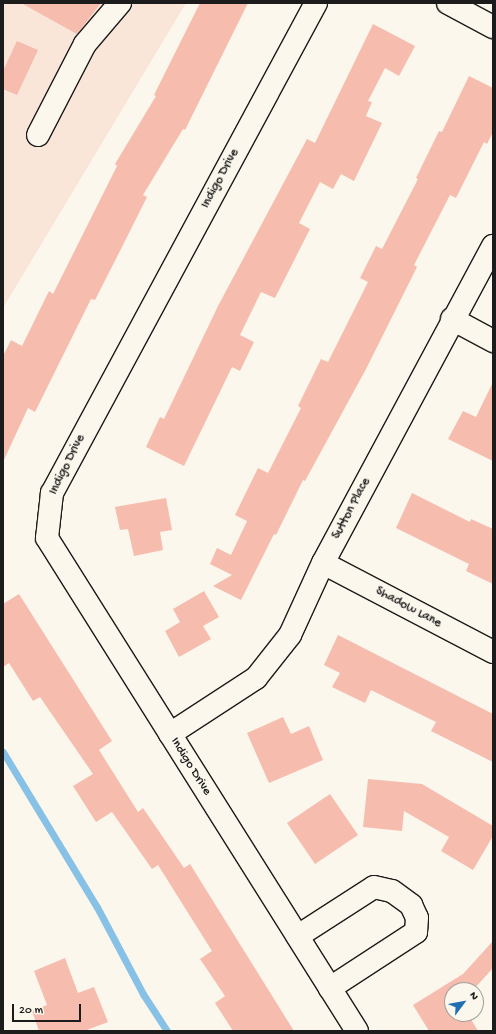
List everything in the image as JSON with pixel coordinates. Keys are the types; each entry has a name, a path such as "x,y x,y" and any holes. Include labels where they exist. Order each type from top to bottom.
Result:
{"street":[{"path":"38,135 85,44 120,3"},
{"name":"Indigo Drive","path":"316,3 52,493 47,538 357,1031"},
{"path":"448,3 493,28"},
{"name":"Sutton Place","path":"170,734 256,678 290,635 323,563 452,319 493,246"},
{"path":"452,319 493,341"},
{"name":"Shadow Lane","path":"323,563 493,652"},
{"path":"298,936 374,887 392,891 411,905 417,918 416,932 330,988"}],"shaded area":[{"path":"3,3 186,3 3,308"}],"building":[{"path":"21,3 101,3 77,34"},
{"path":"200,3 248,3 185,130 183,129 143,195 147,197 95,300 91,299 35,412 28,408 3,462 3,356 11,340 22,346 49,291 53,294 117,166 115,164 156,96 154,95"},
{"path":"373,24 415,46 399,76 385,68 368,101 372,102 366,116 382,123 354,181 341,174 333,189 320,182 299,223 310,229 275,298 261,292 240,335 254,342 240,371 232,367 184,466 146,447 160,417 164,419 218,306 307,139 315,143"},
{"path":"17,41 38,50 17,95 3,89 3,71"},
{"path":"469,76 493,88 493,132 487,144 484,142 456,198 450,195 414,265 417,267 366,369 305,481 303,480 276,535 274,534 241,600 213,586 232,575 210,564 217,548 231,555 247,521 235,515 258,468 268,473 301,408 298,406 321,359 328,362 368,282 360,278 376,246 382,249 418,179 416,178 439,131 442,132"},
{"path":"493,382 493,461 448,439 463,411 476,417"},
{"path":"412,493 470,522 471,519 493,529 493,584 466,571 469,564 396,528"},
{"path":"166,498 172,530 160,532 163,550 134,556 128,529 120,530 115,507"},
{"path":"204,591 219,617 203,626 211,639 179,657 165,631 180,622 173,609"},
{"path":"19,594 112,741 99,750 138,812 143,808 184,868 190,864 294,1031 233,1031 215,1003 225,996 200,959 212,951 158,865 152,869 112,812 96,822 73,786 93,774 40,697 33,701 9,663 3,667 3,604"},
{"path":"338,635 493,714 493,762 431,731 436,722 371,690 365,703 332,687 340,673 324,665"},
{"path":"283,717 291,734 309,726 323,760 269,783 247,733"},
{"path":"368,779 422,784 493,826 493,836 473,870 441,851 449,837 404,811 402,831 363,827"},
{"path":"330,794 358,835 315,864 287,823"},
{"path":"493,941 493,968 480,982 450,982 463,974"},
{"path":"65,958 78,993 94,987 108,1022 84,1031 39,1031 32,1011 47,1005 34,971"},
{"path":"444,986 444,1022 473,1022 478,1031 429,1031 413,1005"}],"waterway":[{"path":"3,752 97,907 143,994 167,1031"}]}
